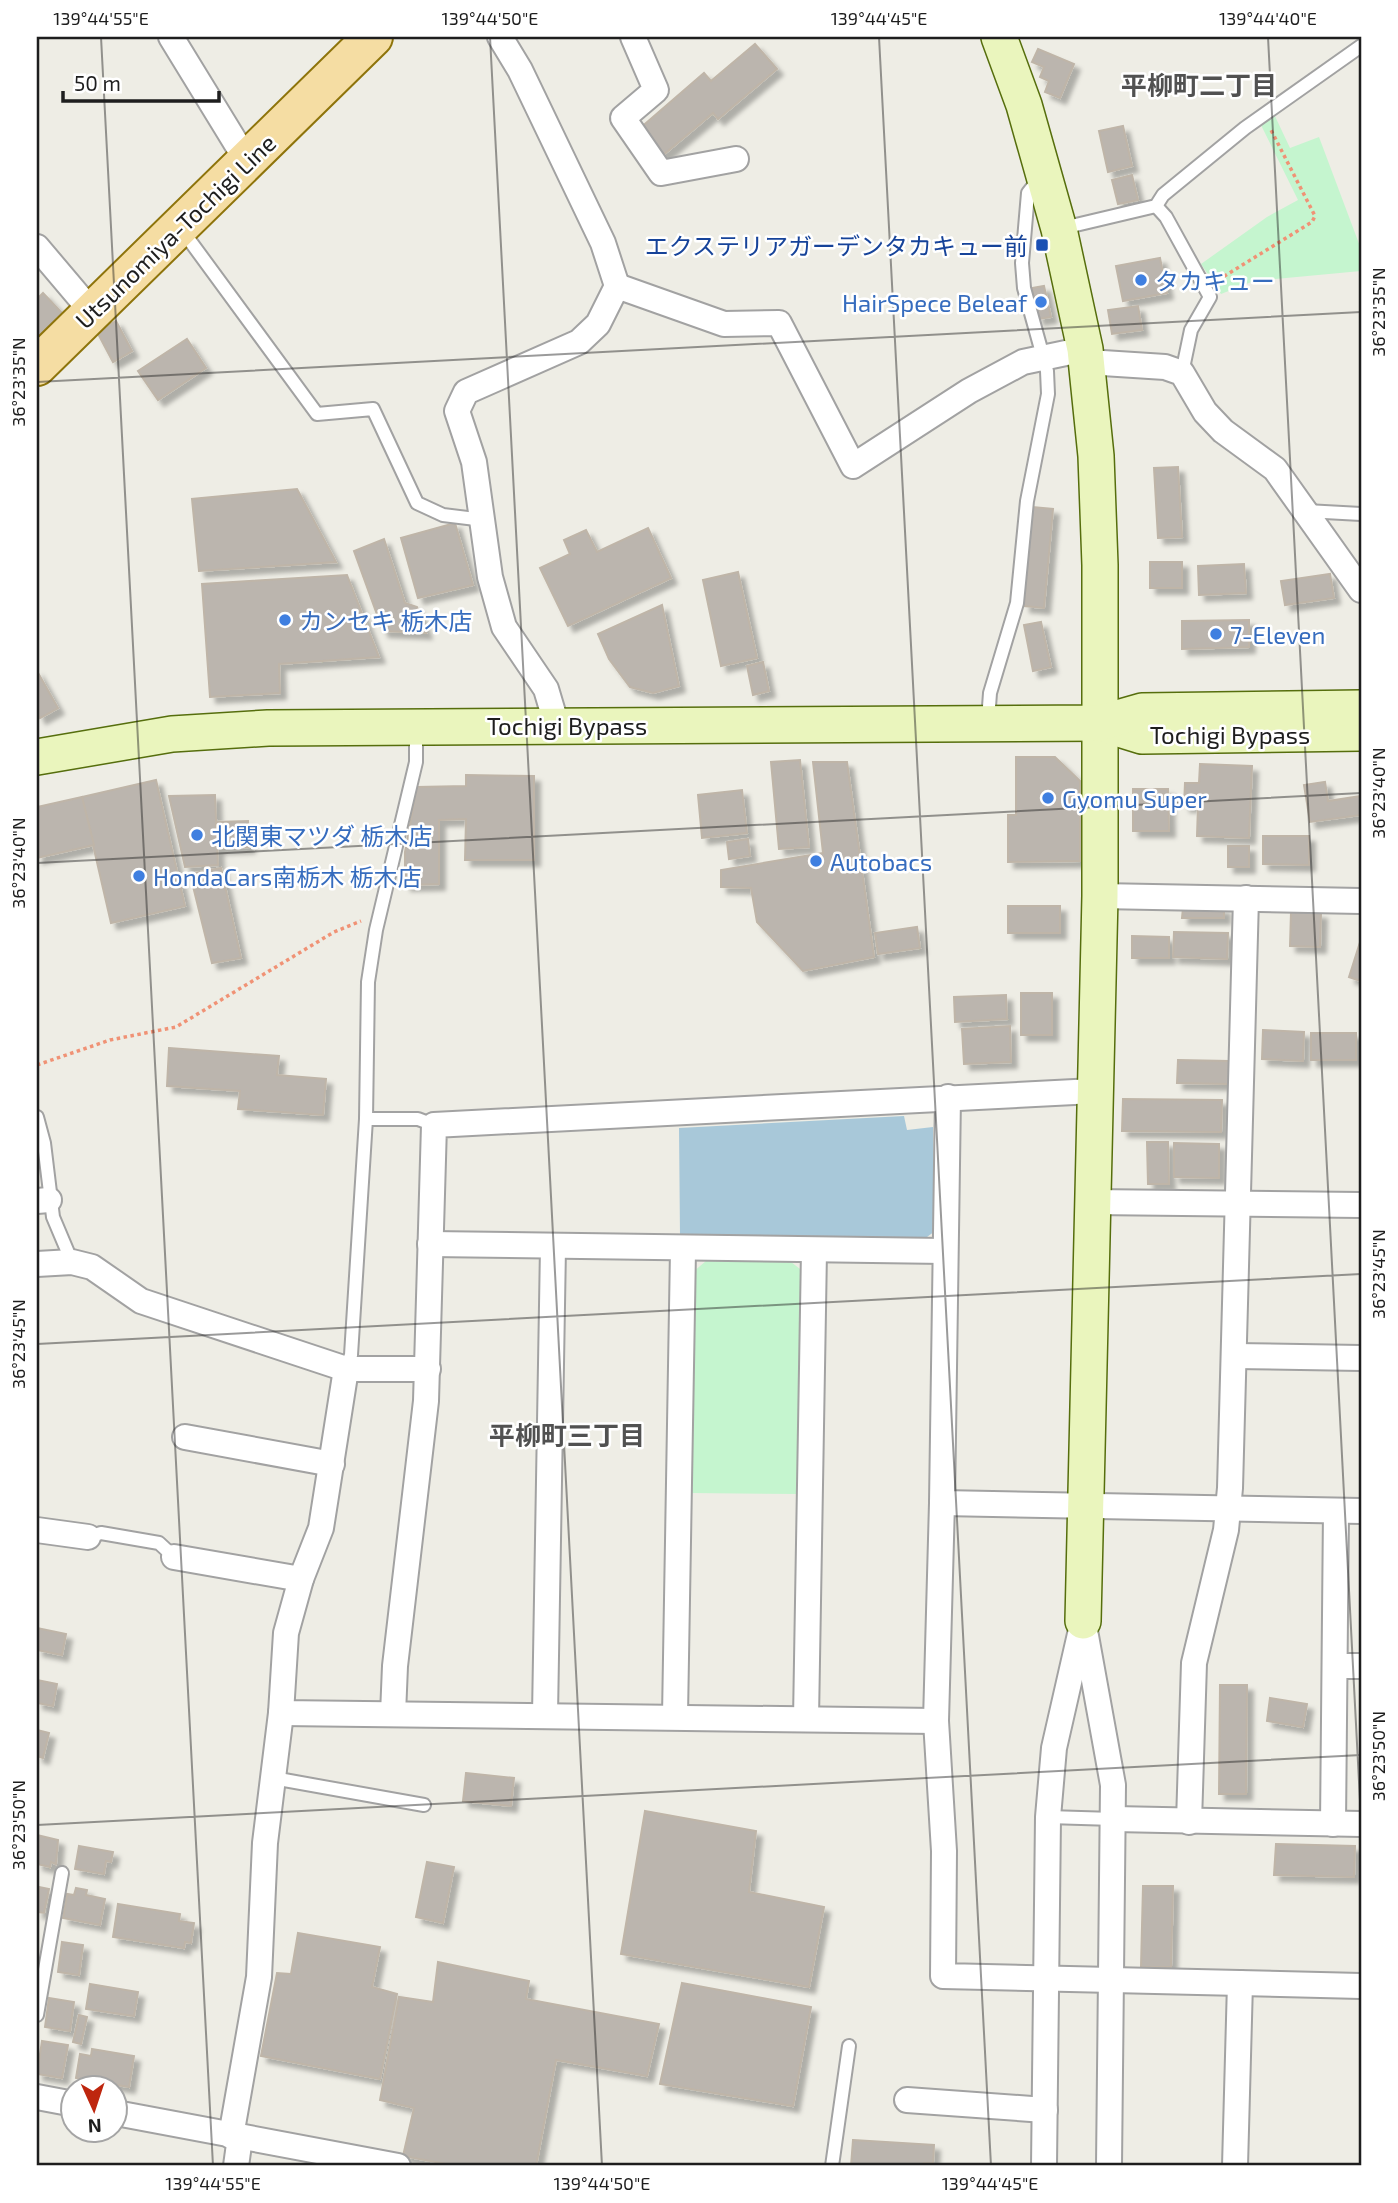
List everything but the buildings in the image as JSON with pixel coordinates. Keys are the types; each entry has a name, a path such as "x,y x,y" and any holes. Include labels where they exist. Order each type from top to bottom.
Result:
{"main road":[{"name":"Utsunomiya-Tochigi Line","path":"37,366 373,37"}],"street":[{"path":"171,37 247,161"},
{"path":"500,37 520,70 603,243 617,286 598,324 579,342 466,392 457,411 474,462 490,577 504,627 546,689 557,726"},
{"path":"633,37 656,90 623,118 661,173 736,159"},
{"path":"999,37 1044,173 1086,356 1096,456 1100,565 1100,896 1083,1621 1054,1748 1048,1817 1044,2166"},
{"path":"37,247 92,312"},
{"path":"617,286 724,324 779,323 853,466 969,391 1023,362 1043,356 1086,356 1182,373 1205,412 1223,431 1275,469 1361,590"},
{"name":"Tochigi Bypass","path":"37,757 172,734 268,728 1100,723 1142,711 1361,708"},
{"name":"Tochigi Bypass","path":"1100,723 1142,736 1361,733"},
{"path":"1100,896 1361,901"},
{"path":"1189,1822 1194,1663 1229,1507 1246,898"},
{"path":"393,1714 395,1666 428,1368 434,1125 1094,1090"},
{"path":"948,1097 936,1720 944,1851 943,1976 1361,1986"},
{"path":"1092,1202 1361,1205"},
{"path":"430,1244 683,1250 945,1251"},
{"path":"545,1715 553,1247"},
{"path":"675,1716 683,1250"},
{"path":"806,1719 814,1251"},
{"path":"37,1264 72,1262 92,1267 141,1301 346,1369 428,1368"},
{"path":"1234,1356 1361,1358"},
{"path":"236,2166 236,2136 259,1977 265,1843 281,1713 286,1633 301,1579 321,1528 346,1369"},
{"path":"185,1437 332,1464"},
{"path":"942,1503 1361,1511"},
{"path":"1333,1824 1336,1511"},
{"path":"37,1530 88,1537"},
{"path":"174,1558 301,1579"},
{"path":"1083,1621 1112,1766 1114,1819 1109,2166"},
{"path":"1336,1666 1361,1667"},
{"path":"281,1713 936,1720"},
{"path":"1114,1819 1361,1824"},
{"path":"1235,2166 1240,1983"},
{"path":"37,2097 60,2101"},
{"path":"907,2100 1045,2110"},
{"path":"130,2116 236,2136 342,2161 398,2166"}],"lane":[{"path":"1059,229 1156,205 1163,195 1264,115 1361,46"},
{"path":"988,724 990,692 1017,603 1027,501 1048,394 1047,370 1024,288 1022,263 1028,193 1044,173"},
{"path":"1156,205 1167,217 1208,288 1210,297 1191,330 1182,373"},
{"path":"179,227 317,414 373,409 417,503 443,515 484,520"},
{"path":"1304,510 1361,514"},
{"path":"346,1369 351,1355 366,1119 366,1011 380,917 416,762 416,726"},
{"path":"37,1117 44,1143 43,1200 72,1262"},
{"path":"366,1119 418,1119 434,1125"},
{"path":"88,1537 101,1533 159,1543 174,1558"},
{"path":"273,1778 424,1805"},
{"path":"1048,1817 1114,1819"},
{"path":"37,2015 62,1873"},
{"path":"832,2166 849,2046"}],"path":[{"path":"1208,288 1312,222 1315,216 1264,115"},
{"path":"37,1065 110,1040 176,1027 334,932 380,917"}],"green space":[{"path":"1274,114 1290,148 1319,137 1361,249 1361,271 1254,281 1221,294 1201,264 1267,217 1298,200 1260,123"},
{"path":"706,1261 791,1262 804,1272 800,1494 689,1493 693,1272"}],"water":[{"path":"904,1116 907,1130 933,1127 935,1231 923,1240 680,1236 679,1128"}],"place":[{"name":"エクステリアガーデンタカキュー前","path":"1042,245"},
{"name":"タカキュー","path":"1141,280"},
{"name":"HairSpece Beleaf","path":"1041,302"},
{"name":"カンセキ 栃木店","path":"285,620"},
{"name":"7-Eleven","path":"1216,634"},
{"name":"Gyomu Super","path":"1048,798"},
{"name":"北関東マツダ 栃木店","path":"197,835"},
{"name":"Autobacs","path":"816,861"},
{"name":"HondaCars南栃木 栃木店","path":"139,876"}],"district":[{"name":"平柳町二丁目","path":"1199,84"},
{"name":"平柳町三丁目","path":"567,1434"}]}
